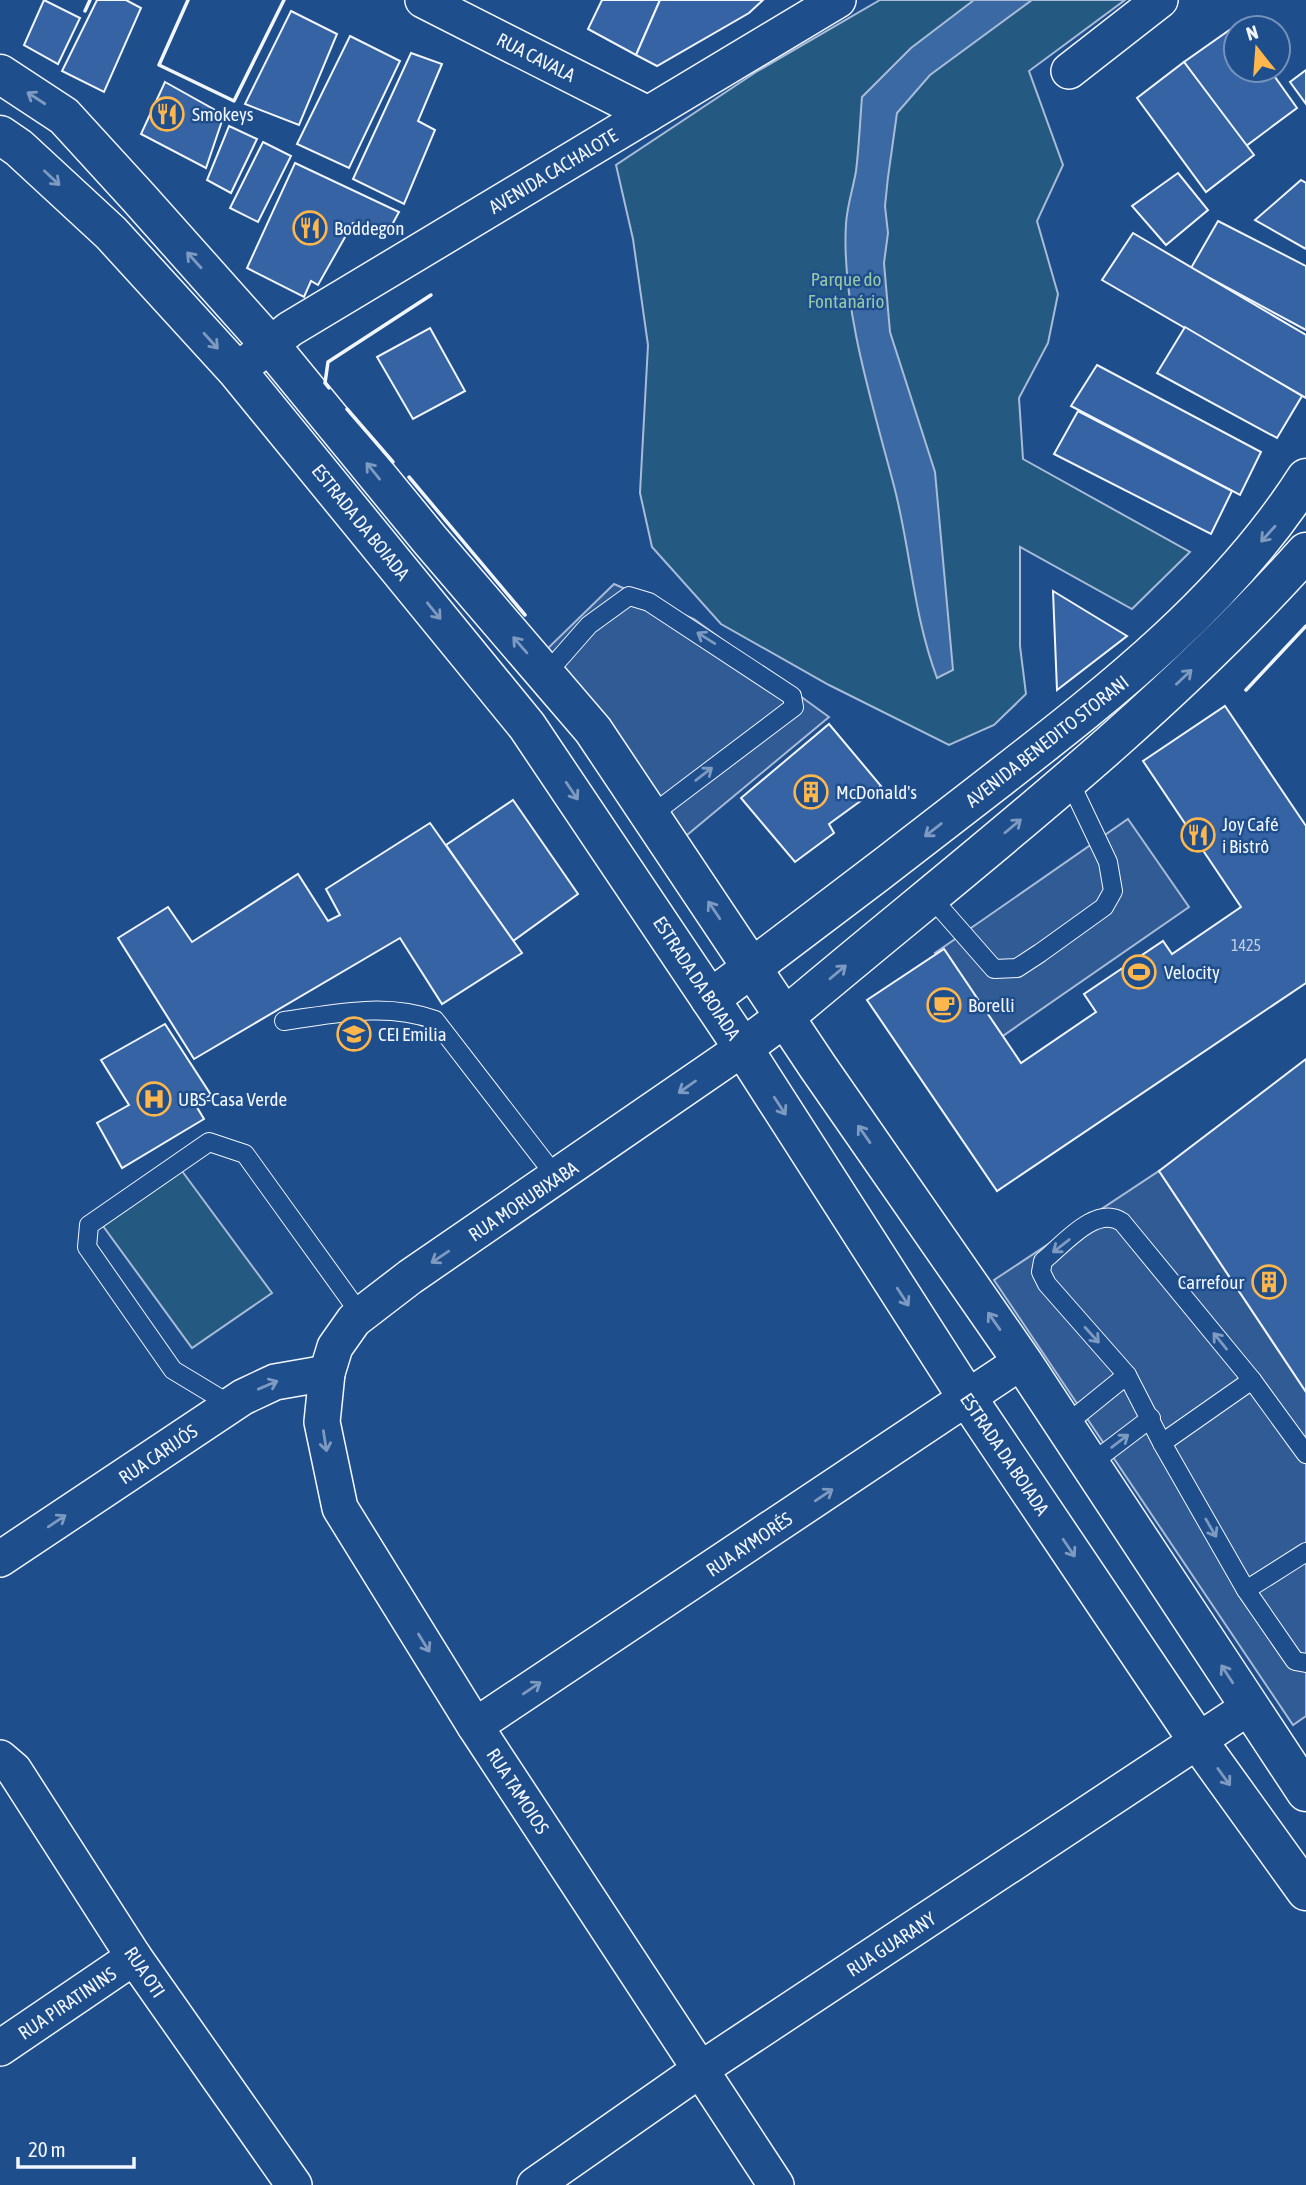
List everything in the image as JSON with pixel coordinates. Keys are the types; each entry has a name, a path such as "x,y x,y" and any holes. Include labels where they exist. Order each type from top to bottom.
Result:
{"main road":[{"path":"0,74 64,116 270,345 593,730 1022,1362 1306,1792"},
{"name":"ESTRADA DA BOIADA","path":"0,135 19,148 111,233 237,371 527,726 743,1048 968,1399 1198,1741 1306,1891"},
{"name":"AVENIDA BENEDITO STORANI","path":"710,999 779,950 1129,677 1198,611 1275,526 1306,478"},
{"name":"AVENIDA BENEDITO STORANI","path":"743,1048 786,1016 1069,780 1248,617 1306,552"}],"street":[{"name":"RUA CAVALA","path":"424,0 648,114"},
{"name":"AVENIDA CACHALOTE","path":"237,371 290,329 838,0"},
{"path":"1069,71 1160,0"},
{"name":"RUA MORUBIXABA","path":"327,1373 335,1347 361,1315 410,1277 743,1048"},
{"name":"RUA AYMORÉS","path":"475,1726 1022,1362"},
{"name":"RUA CARIJÓS","path":"0,1559 231,1405 275,1382 327,1373"},
{"name":"RUA TAMOIOS","path":"327,1373 322,1422 340,1508 475,1726 776,2185"},
{"name":"RUA GUARANY","path":"536,2185 701,2069 1249,1707"},
{"name":"RUA OTI","path":"0,1758 15,1770 134,1957 294,2185"},
{"name":"RUA PIRATININS","path":"0,2048 134,1957"}],"lane":[{"path":"546,674 589,625 629,596 649,602 792,696 794,708 650,816"},
{"path":"930,896 994,969 1017,968 1104,907 1113,891 1108,862 1069,780"},
{"path":"284,1021 378,1009 412,1012 435,1020 557,1178"},
{"path":"231,1405 173,1370 88,1247 89,1225 184,1157 209,1142 245,1154 361,1315"},
{"path":"1306,1454 1252,1380 1122,1222 1105,1216 1097,1218 1043,1261 1041,1272 1046,1284 1127,1375 1162,1443 1246,1590 1295,1661 1306,1663"},
{"path":"1064,1426 1127,1375"},
{"path":"1162,1443 1252,1380"},
{"path":"1089,1465 1151,1418"},
{"path":"1246,1590 1306,1552"}],"green space":[{"name":"Parque do Fontanário","path":"880,0 1125,0 1029,71 1063,165 1037,221 1058,294 1048,343 1019,398 1023,459 1190,552 1132,609 1020,547 1020,646 1026,694 994,725 949,745 829,685 721,624 652,547 640,493 648,345 633,239 616,165 756,72"},
{"path":"182,1171 272,1293 192,1348 103,1226"}],"shaded area":[{"path":"974,0 1032,0 930,75 897,113 885,206 888,233 884,263 890,332 935,472 953,670 937,678 917,606 900,510 853,322 848,288 846,224 856,171 862,97 911,48"},
{"path":"614,584 694,619 829,717 681,840 544,652"},
{"path":"1128,819 1189,907 997,1040 935,953"},
{"path":"1159,1171 1306,1392 1306,1716 1293,1725 994,1280"}],"building":[{"path":"44,0 80,18 58,64 24,45"},
{"path":"97,0 126,0 141,8 104,92 62,71"},
{"path":"602,0 660,0 636,55 588,29"},
{"path":"660,0 763,0 749,13 657,66 636,55"},
{"path":"291,11 337,34 299,125 245,104"},
{"path":"1222,35 1222,84 1280,84 1297,108 1246,146 1184,62"},
{"path":"350,36 400,61 349,168 297,144"},
{"path":"411,53 442,64 418,121 435,130 404,204 353,179"},
{"path":"1184,62 1254,155 1206,192 1137,98"},
{"path":"1306,70 1306,104 1291,84 1292,80"},
{"path":"165,82 224,115 206,168 141,134"},
{"path":"229,126 257,139 231,193 207,180"},
{"path":"263,142 291,156 258,222 230,208"},
{"path":"295,163 399,212 385,238 353,223 318,285 311,281 304,297 247,268"},
{"path":"1178,173 1208,210 1166,245 1132,206"},
{"path":"1301,180 1306,183 1306,249 1255,220"},
{"path":"1218,221 1306,266 1306,330 1191,268"},
{"path":"1133,233 1306,335 1306,398 1102,280"},
{"path":"1185,327 1302,396 1277,438 1157,373"},
{"path":"430,328 465,391 413,419 377,357"},
{"path":"1097,365 1261,452 1240,495 1071,406"},
{"path":"1078,411 1232,491 1211,534 1054,454"},
{"path":"1053,591 1127,636 1057,690"},
{"path":"1225,706 1306,826 1306,983 997,1191 867,1000 944,949 1021,1063 1096,1012 1084,994 1163,941 1172,954 1241,907 1143,761"},
{"name":"McDonald's","path":"829,724 881,786 829,824 834,833 795,862 741,798"},
{"path":"513,800 578,894 513,941 446,845"},
{"path":"430,823 522,953 442,1004 400,938 194,1059 118,938 168,907 192,942 298,874 328,921 340,915 326,889"},
{"path":"165,1024 211,1095 195,1104 204,1119 122,1168 97,1123 129,1105 101,1060"},
{"name":"Carrefour","path":"1306,1059 1306,1392 1159,1171"}],"wall":[{"path":"85,11 90,0"},
{"path":"188,0 159,65 234,101 284,0"},
{"path":"329,388 325,383 328,362 431,295"},
{"path":"347,409 393,462"},
{"path":"409,477 525,615"},
{"path":"1246,690 1306,626"}],"place":[{"name":"Smokeys","path":"167,114"},
{"name":"Boddegon","path":"310,228"},
{"name":"McDonald's","path":"811,792"},
{"name":"Joy Café i Bistrô","path":"1198,835"},
{"name":"Velocity","path":"1139,972"},
{"name":"Borelli","path":"944,1005"},
{"name":"CEI Emilia","path":"354,1034"},
{"name":"UBS-Casa Verde","path":"154,1099"},
{"name":"Carrefour","path":"1269,1282"}]}
